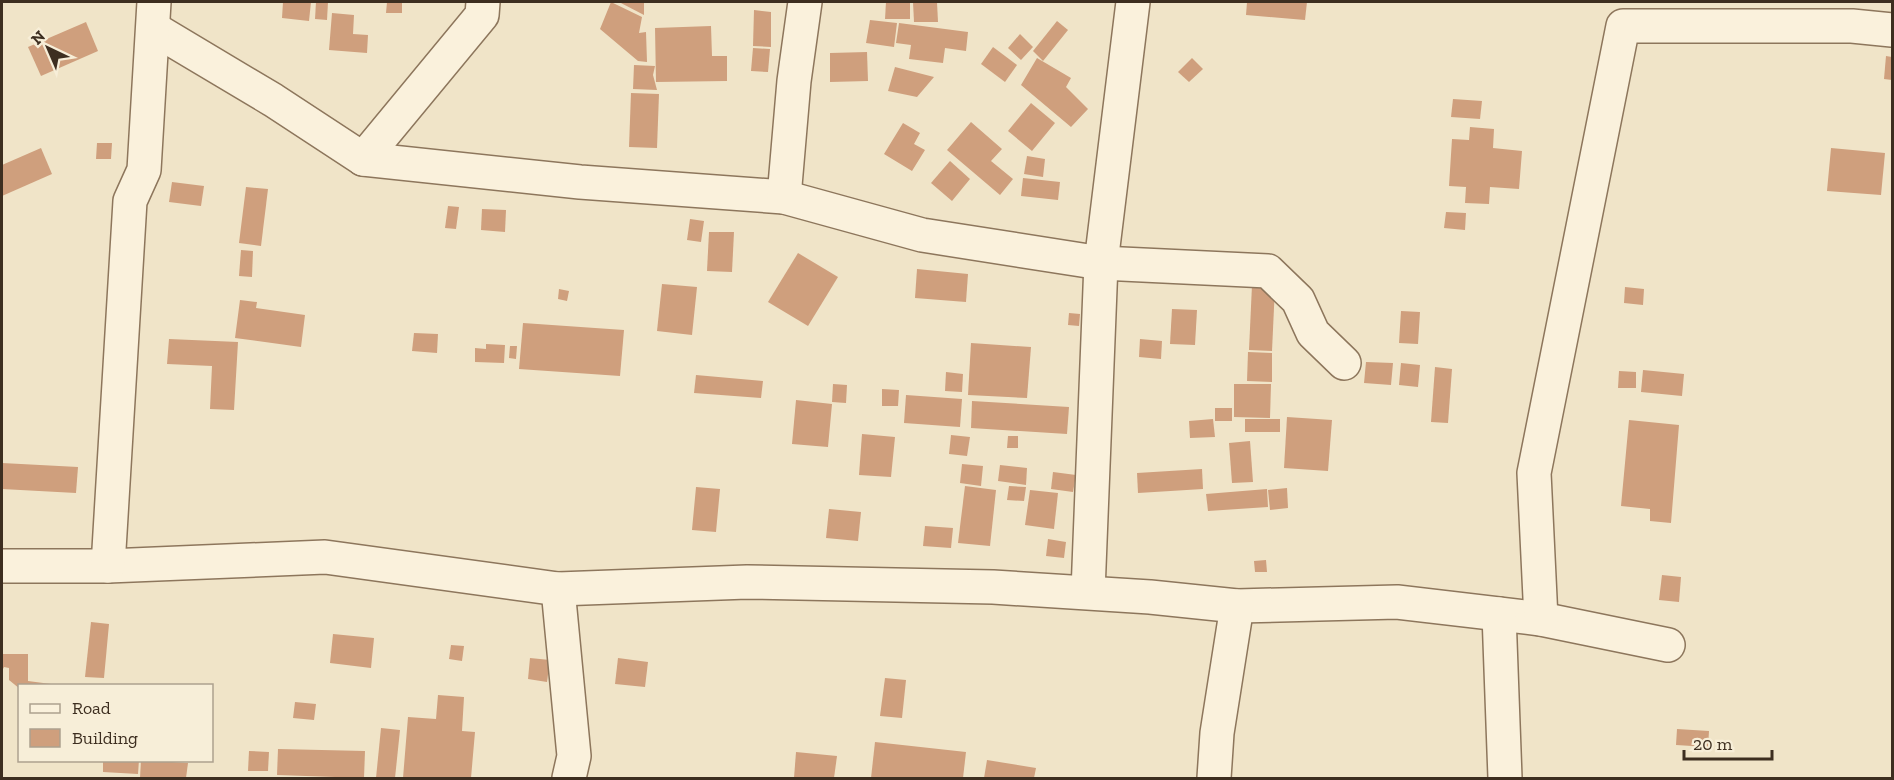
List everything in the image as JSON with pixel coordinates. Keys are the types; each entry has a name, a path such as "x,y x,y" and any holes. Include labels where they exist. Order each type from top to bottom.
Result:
{"street":[{"path":"363,159 482,15 483,2"},
{"path":"783,197 794,81 805,2"},
{"path":"1088,592 1101,263 1133,2"},
{"path":"154,15 273,100 363,159 580,182 783,197 922,235 1101,263 1269,272 1298,300 1313,333 1344,363"},
{"path":"108,566 130,201 144,170 154,15"},
{"path":"1541,619 1534,473 1623,26 1852,26 1893,30"},
{"path":"2,566 108,566 325,557 558,589 747,582 993,586 1237,606 1397,602 1541,619 1668,645"},
{"path":"558,589 574,756 569,778"},
{"path":"1214,778 1217,733 1237,606"},
{"path":"1499,614 1506,778"}],"building":[{"path":"283,2 311,2 309,21 282,18"},
{"path":"316,2 328,2 327,20 315,19"},
{"path":"387,2 402,2 402,13 386,13"},
{"path":"611,2 642,17 639,33 646,32 647,62 638,61 600,29"},
{"path":"619,2 644,2 644,15"},
{"path":"886,2 910,2 910,19 885,19"},
{"path":"913,2 937,2 938,22 914,22"},
{"path":"1247,2 1307,2 1305,20 1246,15"},
{"path":"754,10 771,12 771,47 753,46"},
{"path":"332,13 354,15 353,34 368,35 367,53 329,50"},
{"path":"870,20 897,23 894,47 866,43"},
{"path":"1057,21 1068,30 1043,61 1033,51"},
{"path":"86,22 98,51 41,76 28,47"},
{"path":"899,23 968,32 966,51 945,48 943,63 909,59 911,45 896,43"},
{"path":"711,26 712,56 727,56 727,81 656,82 655,28"},
{"path":"1020,34 1033,47 1021,60 1008,48"},
{"path":"993,47 1017,65 1005,82 981,64"},
{"path":"753,48 770,49 768,72 751,71"},
{"path":"867,52 868,81 830,82 830,53"},
{"path":"1886,56 1892,57 1892,80 1884,79"},
{"path":"1037,58 1071,78 1066,87 1088,109 1071,127 1021,85"},
{"path":"1192,58 1203,69 1189,82 1178,72"},
{"path":"634,65 655,66 653,75 657,90 633,89"},
{"path":"895,67 934,77 917,97 888,91"},
{"path":"631,93 659,94 657,148 629,147"},
{"path":"1453,99 1482,101 1480,119 1451,117"},
{"path":"1031,103 1055,123 1032,151 1008,131"},
{"path":"971,122 1002,149 991,161 1013,179 1000,195 947,150"},
{"path":"903,123 920,133 914,144 925,150 912,171 884,154"},
{"path":"1470,127 1494,129 1493,148 1522,151 1519,189 1490,187 1489,204 1465,203 1466,187 1449,186 1452,139 1469,140"},
{"path":"97,143 112,143 111,159 96,159"},
{"path":"41,148 52,174 2,196 2,165"},
{"path":"1831,148 1885,153 1881,195 1827,191"},
{"path":"1027,156 1045,159 1043,177 1024,174"},
{"path":"950,161 970,179 952,201 931,183"},
{"path":"1023,178 1060,182 1058,200 1021,196"},
{"path":"172,182 204,186 201,206 169,202"},
{"path":"246,187 268,189 261,246 239,243"},
{"path":"448,206 459,207 456,229 445,228"},
{"path":"482,209 506,210 505,232 481,230"},
{"path":"1446,212 1466,213 1465,230 1444,228"},
{"path":"690,219 704,221 701,242 687,240"},
{"path":"709,232 734,232 732,272 707,271"},
{"path":"241,250 253,251 252,277 239,276"},
{"path":"798,253 838,277 808,326 768,302"},
{"path":"917,269 968,274 966,302 915,298"},
{"path":"662,284 697,287 692,335 657,331"},
{"path":"1252,285 1275,286 1272,351 1249,350"},
{"path":"1625,287 1644,289 1643,305 1624,303"},
{"path":"559,289 569,291 567,301 558,299"},
{"path":"240,300 257,302 256,308 305,315 301,347 235,338"},
{"path":"1172,309 1197,310 1195,345 1170,344"},
{"path":"1401,311 1420,312 1418,344 1399,343"},
{"path":"1069,313 1080,314 1079,326 1068,325"},
{"path":"523,323 624,330 620,376 519,369"},
{"path":"414,333 438,334 437,353 412,351"},
{"path":"169,339 238,342 234,410 210,409 212,366 167,364"},
{"path":"1140,339 1162,341 1161,359 1139,357"},
{"path":"971,343 1031,347 1027,398 968,395"},
{"path":"486,344 505,345 504,363 475,362 475,348 486,349"},
{"path":"510,346 517,346 516,359 509,358"},
{"path":"1248,352 1272,353 1272,382 1247,381"},
{"path":"1366,362 1393,363 1391,385 1364,383"},
{"path":"1401,363 1420,365 1418,387 1399,385"},
{"path":"1435,367 1452,369 1448,423 1431,422"},
{"path":"1643,370 1684,374 1682,396 1641,392"},
{"path":"1619,371 1636,372 1636,388 1618,388"},
{"path":"946,372 963,374 962,392 945,391"},
{"path":"696,375 763,381 761,398 694,393"},
{"path":"833,384 847,385 846,403 832,402"},
{"path":"1234,384 1271,384 1270,418 1234,417"},
{"path":"882,389 899,390 898,406 882,406"},
{"path":"906,395 962,399 960,427 904,423"},
{"path":"796,400 832,404 828,447 792,444"},
{"path":"972,401 1069,407 1067,434 971,428"},
{"path":"1215,408 1232,408 1232,421 1215,421"},
{"path":"1287,417 1332,420 1328,471 1284,468"},
{"path":"1213,419 1215,437 1190,438 1189,421"},
{"path":"1245,419 1280,419 1280,432 1245,432"},
{"path":"1629,420 1679,425 1671,523 1650,521 1650,509 1621,506"},
{"path":"862,434 895,437 891,477 859,475"},
{"path":"951,435 970,437 967,456 949,454"},
{"path":"1008,436 1018,436 1018,448 1007,448"},
{"path":"1250,441 1253,482 1232,483 1229,443"},
{"path":"2,463 78,467 76,493 2,489"},
{"path":"962,464 983,466 981,486 960,483"},
{"path":"1000,465 1027,468 1026,485 998,481"},
{"path":"1202,469 1203,489 1138,493 1137,473"},
{"path":"1053,472 1076,475 1073,492 1051,489"},
{"path":"965,486 996,490 990,546 958,543"},
{"path":"1009,486 1026,487 1024,501 1007,500"},
{"path":"696,487 720,489 716,532 692,530"},
{"path":"1287,488 1288,508 1270,510 1268,490"},
{"path":"1267,489 1268,507 1208,511 1206,494"},
{"path":"1030,490 1058,493 1054,529 1025,525"},
{"path":"829,509 861,512 858,541 826,538"},
{"path":"925,526 953,528 951,548 923,546"},
{"path":"1048,539 1066,542 1064,558 1046,556"},
{"path":"1266,560 1267,572 1255,572 1254,561"},
{"path":"1662,575 1681,577 1679,602 1659,600"},
{"path":"91,622 109,624 104,678 85,677"},
{"path":"333,634 374,638 371,668 330,663"},
{"path":"451,645 464,646 462,661 449,659"},
{"path":"2,654 28,654 28,681 51,684 18,684 18,687 9,680 9,668 4,667 2,671"},
{"path":"530,658 550,660 547,682 528,679"},
{"path":"618,658 648,662 645,687 615,684"},
{"path":"885,678 906,680 902,718 880,716"},
{"path":"438,695 464,697 462,731 475,732 471,778 403,778 408,717 436,719"},
{"path":"295,702 316,704 314,720 293,718"},
{"path":"381,728 400,730 395,778 376,778"},
{"path":"1677,729 1709,731 1708,747 1676,745"},
{"path":"875,742 966,752 963,778 871,778"},
{"path":"278,749 365,751 364,778 277,775"},
{"path":"249,751 269,752 268,771 248,771"},
{"path":"796,752 837,756 834,778 794,778"},
{"path":"987,760 1036,768 1034,778 984,778"},
{"path":"103,762 139,762 138,774 103,772"},
{"path":"141,762 188,763 186,778 140,778"}]}
